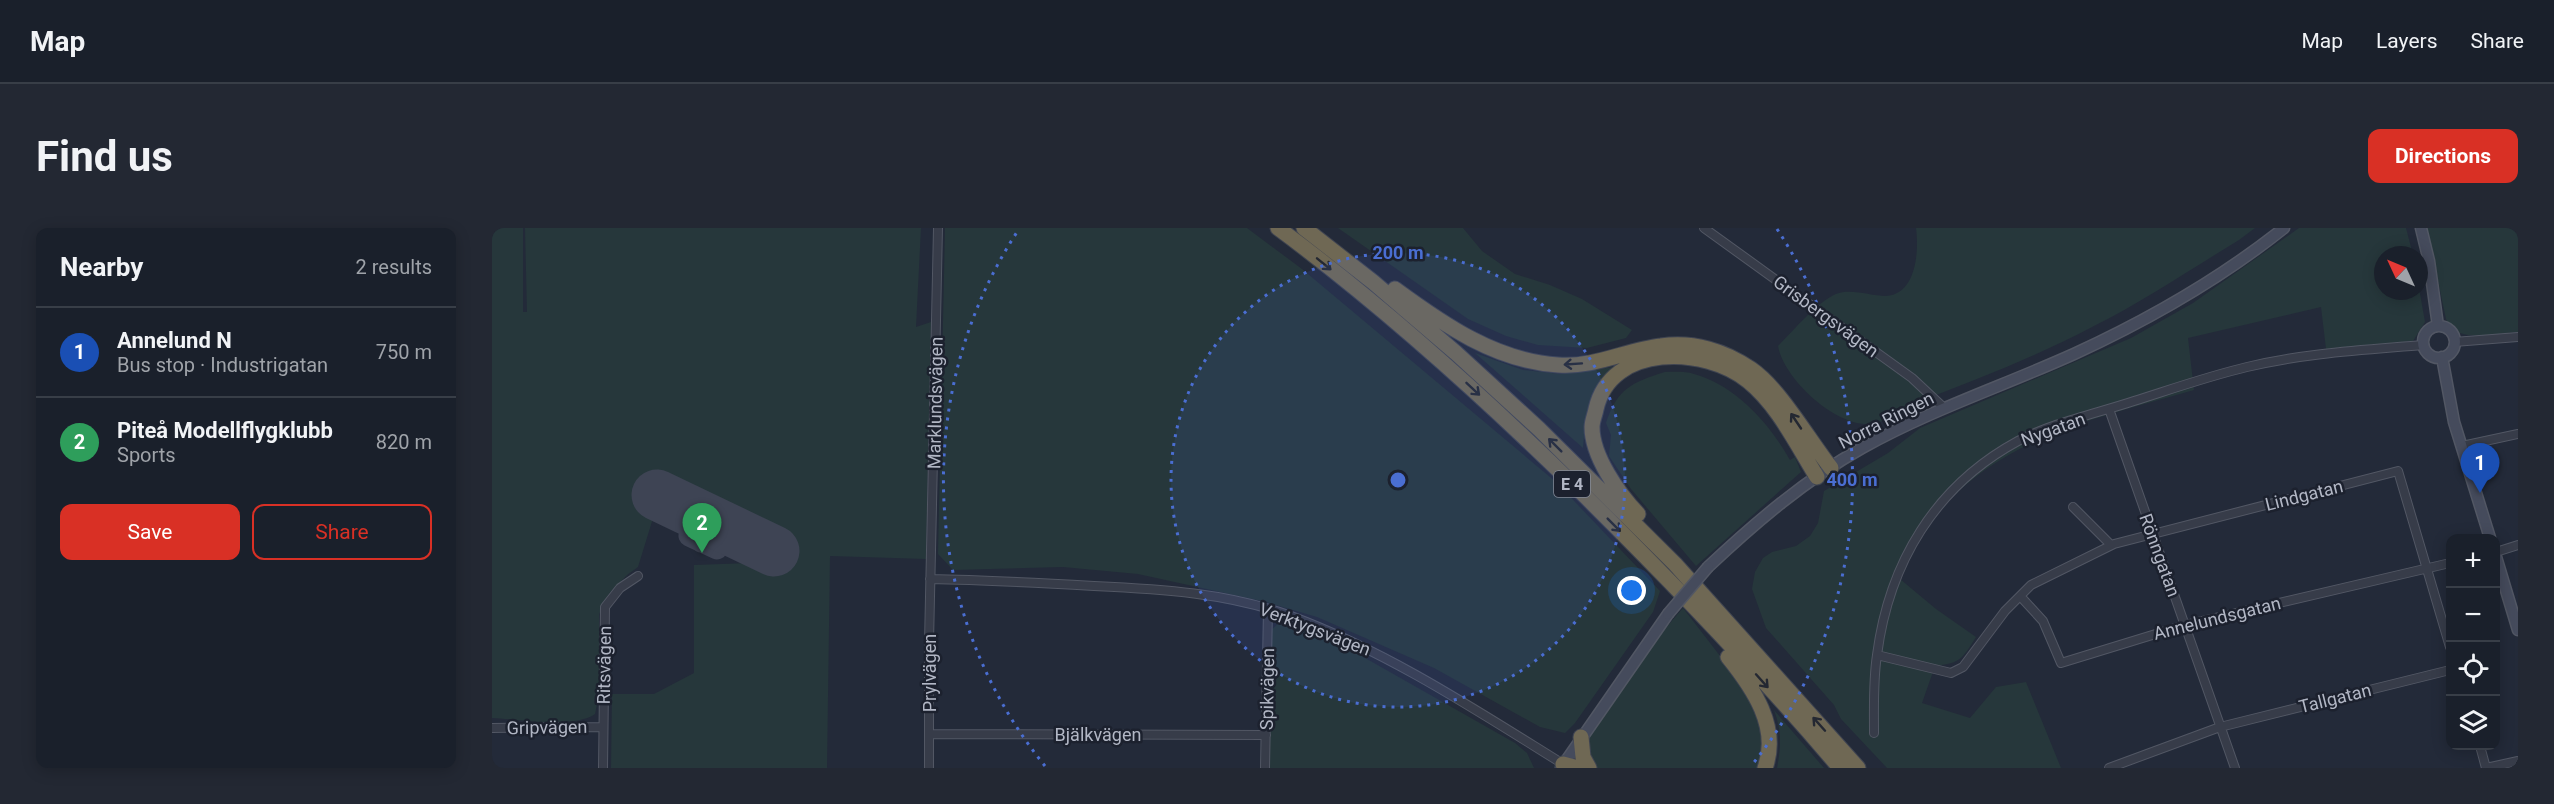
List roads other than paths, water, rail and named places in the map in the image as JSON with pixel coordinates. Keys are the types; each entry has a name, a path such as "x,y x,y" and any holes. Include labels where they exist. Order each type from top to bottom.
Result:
{"highway":[{"name":"E 4","path":"1278,228 1456,373 1616,526 1840,768"},
{"name":"E 4","path":"1304,228 1456,353 1676,564 1858,768"},
{"name":"E 4","path":"1339,256 1384,281 1467,338 1514,358 1559,365 1593,363 1660,346 1695,345 1725,354 1753,370 1779,396 1831,468"},
{"name":"E 4","path":"1676,564 1659,537 1628,504 1601,463 1592,427 1598,401 1606,385 1618,373 1644,361 1680,356 1697,358 1733,372 1748,381 1768,401 1817,477"},
{"name":"E 4","path":"1698,612 1709,632 1739,671 1766,716 1770,755 1765,768"},
{"path":"1581,736 1583,757 1589,768"}],"main road":[{"name":"Norra Ringen","path":"1567,767 1581,736 1668,614 1708,567 1766,516 1817,477 1870,444 1944,408 2074,354 2144,319 2211,280 2284,228"},
{"path":"2421,228 2429,261 2438,326"},
{"path":"2438,326 2450,331 2454,342 2452,352 2442,357 2429,354 2423,345 2428,331 2438,326"},
{"path":"2442,357 2454,422 2489,534"},
{"path":"2500,570 2518,630"}],"street":[{"name":"Marklundsvägen","path":"930,579 938,228"},
{"name":"Grisbergsvägen","path":"1704,228 1912,378 1944,408"},
{"path":"2454,342 2518,337"},
{"name":"Nygatan","path":"1874,733 1877,656 1886,608 1901,563 1924,523 1949,492 1992,457 2020,440 2109,409 2237,370 2270,362 2329,353 2423,345"},
{"name":"Rönngatan","path":"2109,409 2235,768"},
{"path":"2462,447 2518,434"},
{"name":"Lindgatan","path":"1877,656 1951,673 1963,667 2005,611 2031,585 2112,545 2398,471 2428,568"},
{"path":"2073,507 2112,545"},
{"path":"2500,551 2518,545"},
{"name":"Annelundsgatan","path":"2021,597 2043,621 2061,663 2185,625 2446,564"},
{"path":"2428,568 2450,642"},
{"name":"Ritsvägen","path":"603,768 605,607 620,588 638,576"},
{"name":"Verktygsvägen","path":"930,579 1175,591 1222,597 1268,609 1368,648 1567,767"},
{"name":"Prylvägen","path":"929,768 930,579"},
{"name":"Spikvägen","path":"1265,768 1268,609"},
{"name":"Tallgatan","path":"2109,768 2220,728 2446,671"},
{"name":"Gripvägen","path":"492,728 603,727"},
{"name":"Bjälkvägen","path":"929,734 1266,735"},
{"path":"2481,750 2486,768 2518,761"}],"place":[{"name":"Annelund N","path":"2480,493"},
{"name":"Piteå Modellflygklubb","path":"702,553"}]}
